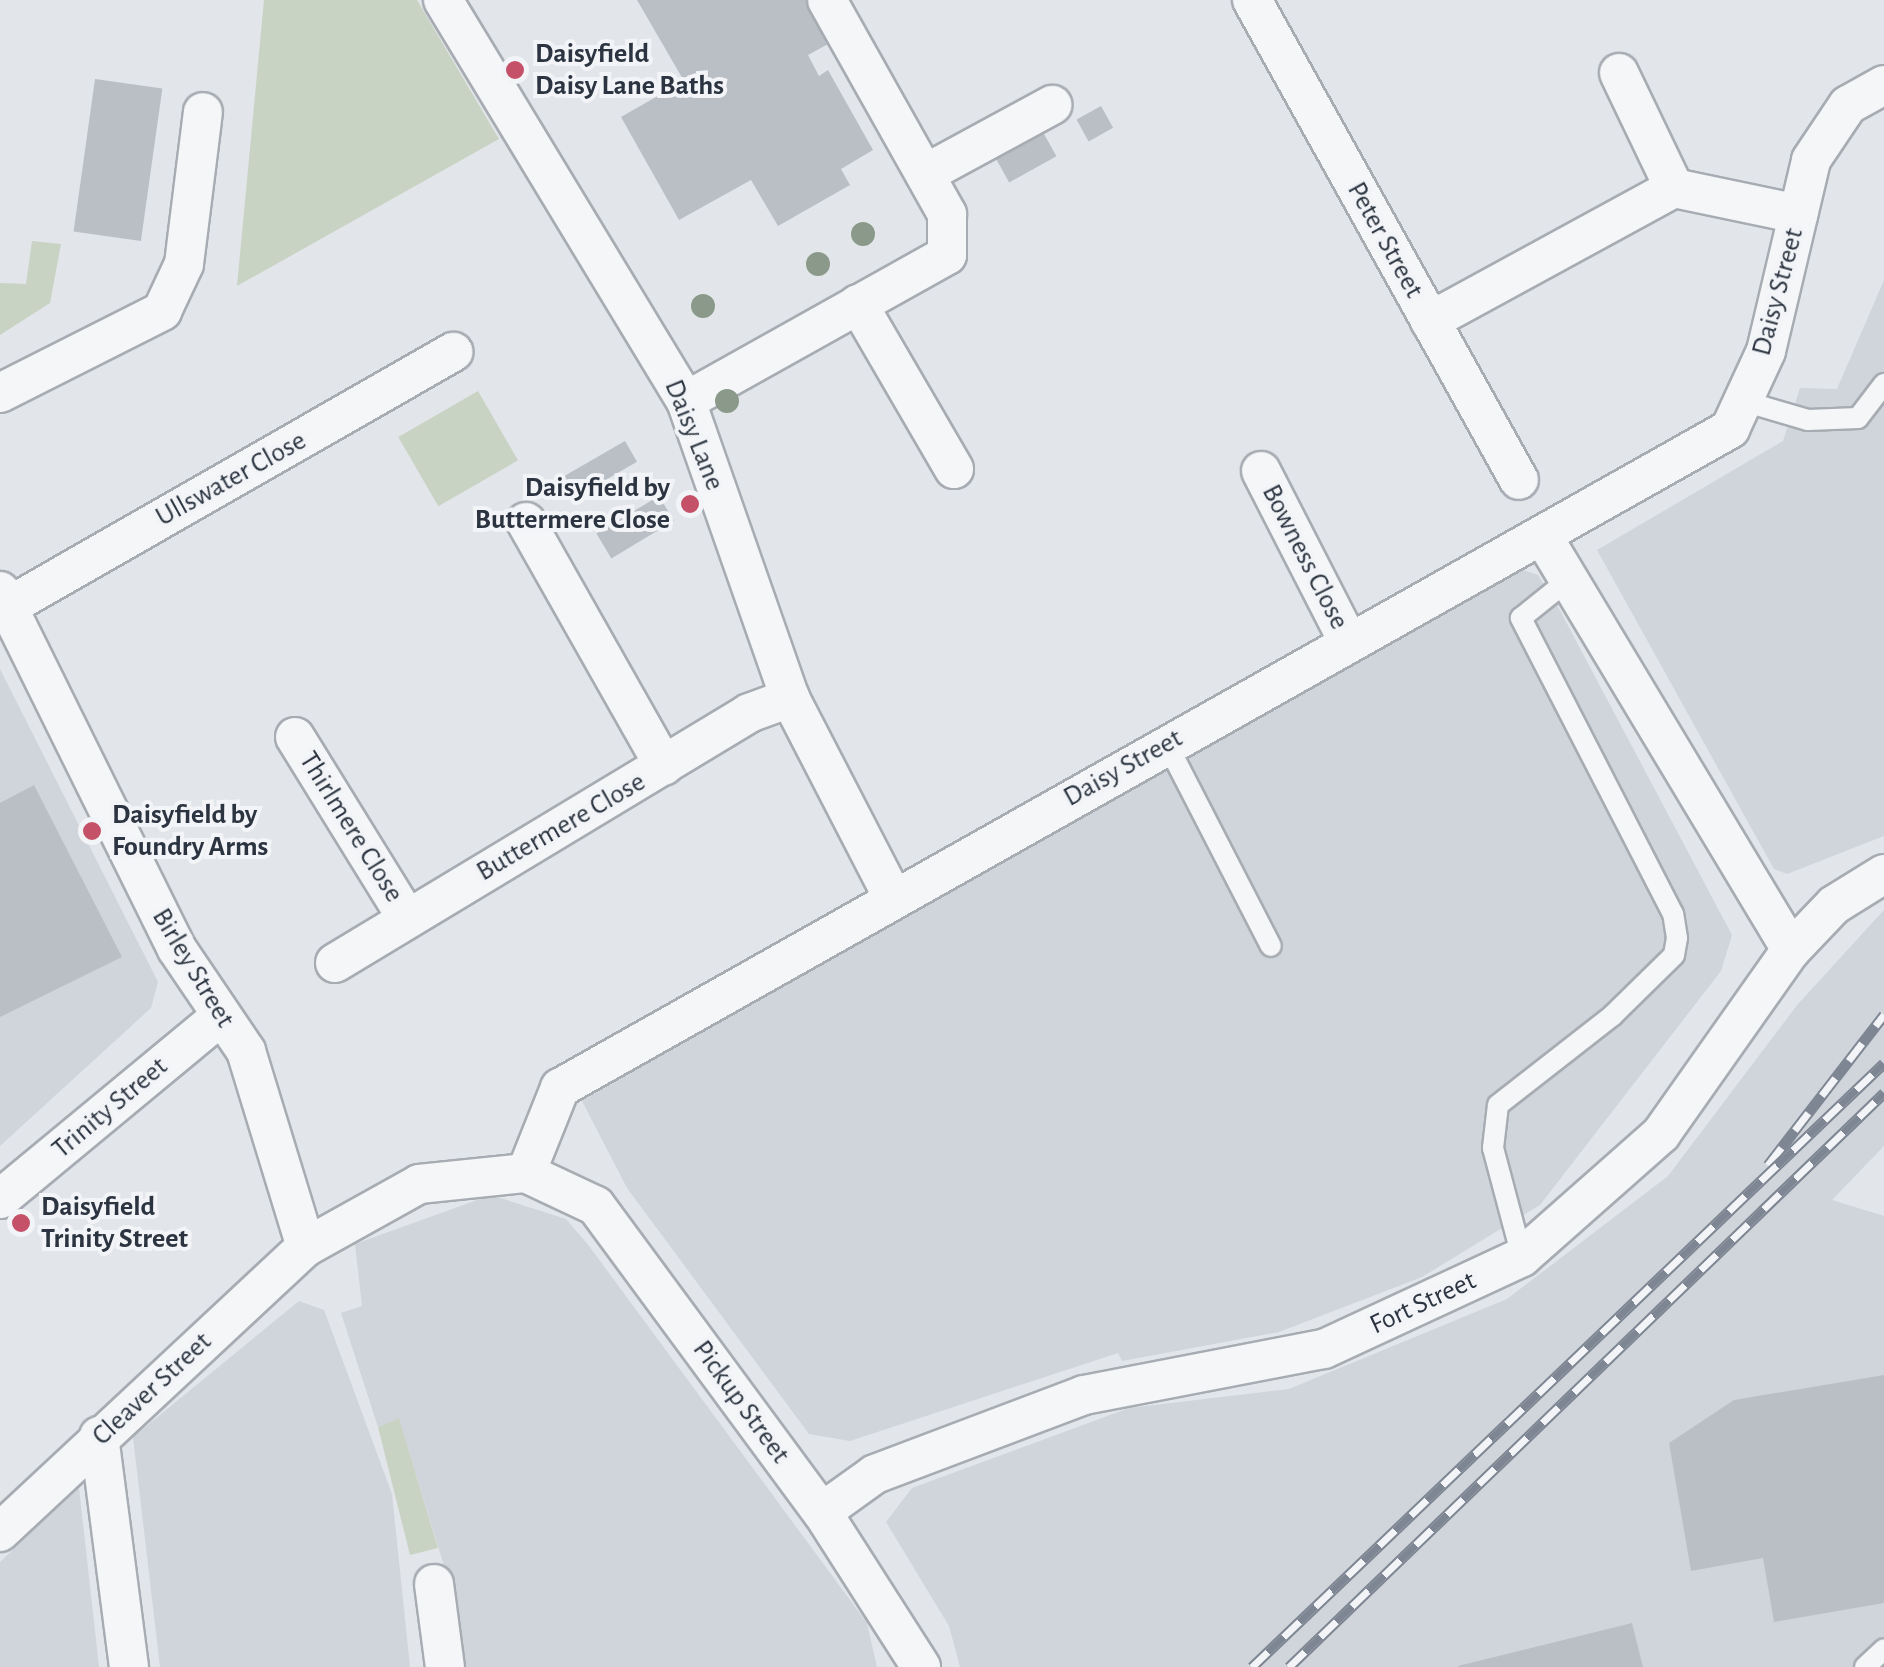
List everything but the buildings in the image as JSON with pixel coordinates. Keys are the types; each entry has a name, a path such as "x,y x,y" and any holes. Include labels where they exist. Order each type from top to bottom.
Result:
{"street":[{"name":"Daisy Lane","path":"444,0 686,401 790,698 892,896"},
{"path":"686,401 947,255 947,214 827,0"},
{"name":"Peter Street","path":"1252,0 1519,480"},
{"path":"1619,73 1674,188"},
{"name":"Daisy Street","path":"526,1173 560,1088 892,896 1730,428 1766,351 1811,160 1848,105 1884,85"},
{"path":"925,174 1052,105"},
{"path":"0,394 162,311 184,264 203,112"},
{"path":"1430,320 1674,188 1798,214"},
{"path":"858,304 954,469"},
{"name":"Ullswater Close","path":"4,598 453,352"},
{"name":"Bowness Close","path":"1262,471 1349,643"},
{"path":"526,522 664,766"},
{"path":"1542,535 1791,950"},
{"name":"Birley Street","path":"4,598 219,1018 246,1052 306,1247"},
{"name":"Buttermere Close","path":"335,962 664,766 790,698"},
{"name":"Thirlmere Close","path":"295,737 406,917"},
{"name":"Fort Street","path":"822,1512 875,1474 1084,1395 1324,1348 1522,1258 1660,1134 1791,950 1834,904 1884,874"},
{"name":"Trinity Street","path":"0,1199 219,1018"},
{"path":"306,1247 419,1184 526,1173"},
{"name":"Pickup Street","path":"526,1173 596,1206 822,1512 921,1667"},
{"name":"Cleaver Street","path":"0,1532 306,1247"},
{"path":"99,1436 129,1667"},
{"path":"434,1584 445,1667"}],"lane":[{"path":"1743,401 1808,420 1858,418 1884,384"},
{"path":"1522,1258 1493,1148 1498,1105 1624,1006 1674,955 1677,938 1673,914 1521,618 1567,581"},
{"path":"1166,744 1271,946"},
{"path":"1865,1667 1884,1650"}],"shaded area":[{"path":"1884,280 1884,836 1787,874 1774,869 1597,550 1783,441 1800,388 1837,389"},
{"path":"1514,567 1538,575 1556,603 1732,935 1721,971 1540,1205 1422,1277 1279,1332 1122,1361 1118,1353 850,1441 809,1434 627,1188 582,1101"},
{"path":"0,669 158,982 151,1008 0,1146"},
{"path":"1884,910 1884,1146 1832,1200 1884,1216 1884,1667 960,1667 949,1626 886,1522 912,1488 1129,1408 1289,1389 1507,1299 1668,1176 1798,1004"},
{"path":"491,1195 566,1219 589,1246 867,1623 877,1667 464,1667 453,1595 399,1419 378,1427 341,1313 362,1306 355,1244"},
{"path":"299,1301 324,1310 392,1494 410,1667 160,1667 133,1437"},
{"path":"79,1488 99,1667 0,1667 0,1562"}],"green space":[{"path":"264,0 417,0 499,139 237,286"},
{"path":"32,241 61,244 50,303 0,335 0,283 26,284"},
{"path":"478,391 518,460 438,506 398,437"},
{"path":"399,1418 438,1548 410,1555 378,1427"}],"railway":[{"path":"1768,1165 1884,1015"},
{"path":"1252,1667 1884,1063"},
{"path":"1289,1667 1884,1093"}],"place":[{"name":"Daisyfield Daisy Lane Baths","path":"515,70"},
{"name":"Daisyfield by Buttermere Close","path":"690,504"},
{"name":"Daisyfield by Foundry Arms","path":"92,831"},
{"name":"Daisyfield Trinity Street","path":"21,1223"}]}
